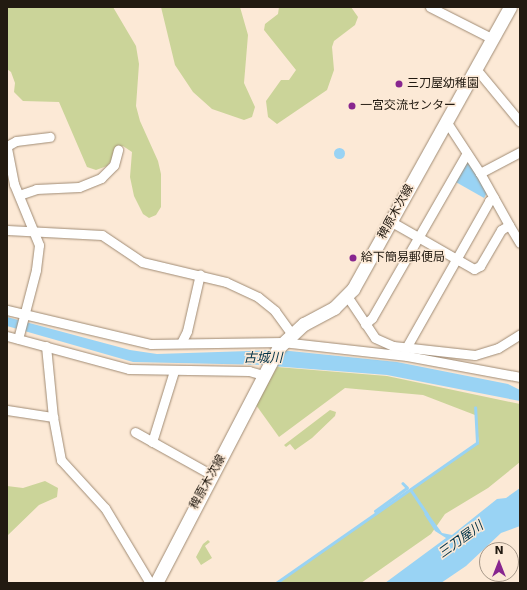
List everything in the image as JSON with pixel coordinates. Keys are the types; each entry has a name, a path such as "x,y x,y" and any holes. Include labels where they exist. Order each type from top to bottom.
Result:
{"main road":[{"name":"稗原木次線","path":"156,583 265,372 284,341 334,308 347,296 446,121 477,70 510,7"}],"street":[{"path":"430,7 493,39"},
{"path":"477,70 520,122"},
{"path":"446,121 480,173 508,225 520,243"},
{"path":"18,338 36,270 39,245 11,171 7,147 16,141 50,137"},
{"path":"19,195 36,189 79,187 101,178 114,165 118,150"},
{"path":"480,173 520,152"},
{"path":"365,324 372,318 467,153"},
{"path":"406,348 488,201 494,197"},
{"path":"390,221 474,269 479,268 501,230 508,225"},
{"path":"7,230 102,235 136,259 200,274 226,282 258,297 275,311 284,341"},
{"path":"181,343 187,331 200,274"},
{"path":"347,296 365,324 381,342 406,348 475,355 498,348 520,334"},
{"path":"7,310 120,338 151,344 284,341 407,356 520,377"},
{"path":"7,336 129,369 174,371 249,370 265,372"},
{"path":"46,346 53,417 60,460 105,508 150,583"},
{"path":"152,442 174,371"},
{"path":"7,410 53,417"},
{"path":"135,432 212,475"}],"green space":[{"path":"7,7 113,7 136,46 139,64 136,106 140,121 158,161 161,174 161,207 156,215 149,218 143,214 134,196 130,177 132,152 123,146 113,151 113,158 107,166 96,170 87,167 59,102 23,101 14,92 15,83 11,72 7,69"},
{"path":"161,7 240,7 248,35 244,83 255,107 252,117 244,120 212,109 193,92 175,65"},
{"path":"279,7 351,7 358,17 355,25 334,41 332,47 334,70 327,90 277,124 268,117 266,101 281,80 289,80 296,70 264,30 265,24 278,14"},
{"path":"277,367 387,376 520,404 520,462 488,488 445,514 431,534 361,583 278,583 479,443 475,415 423,395 345,388 279,437 256,405"},
{"path":"330,410 336,412 335,416 312,438 295,450 290,444 286,447 284,445"},
{"path":"45,481 58,488 57,497 39,505 7,536 7,486 23,488"},
{"path":"208,540 210,542 205,546 212,558 201,565 196,557 203,544"}],"water":[{"path":"337,148 341,148 343,149 343,157 337,158 334,155 334,151"},
{"path":"465,161 469,162 488,191 484,198 454,181"},
{"name":"古城川","path":"7,317 130,350 157,354 275,350 266,365 133,362 7,326"},
{"path":"280,350 397,362 508,384 520,390 520,401 387,375 272,366"},
{"name":"三刀屋川","path":"520,488 520,526 501,533 491,542 479,542 479,554 466,566 441,583 385,583 446,538 435,531 424,514 427,512 442,533 452,535 497,499 506,498"}],"waterway":[{"path":"276,583 477,443 475,408"},
{"path":"375,511 407,488 403,484"},
{"path":"411,490 427,514"}],"place":[{"name":"三刀屋幼稚園","path":"399,84"},
{"name":"一宮交流センター","path":"352,106"},
{"name":"給下簡易郵便局","path":"353,258"}]}
